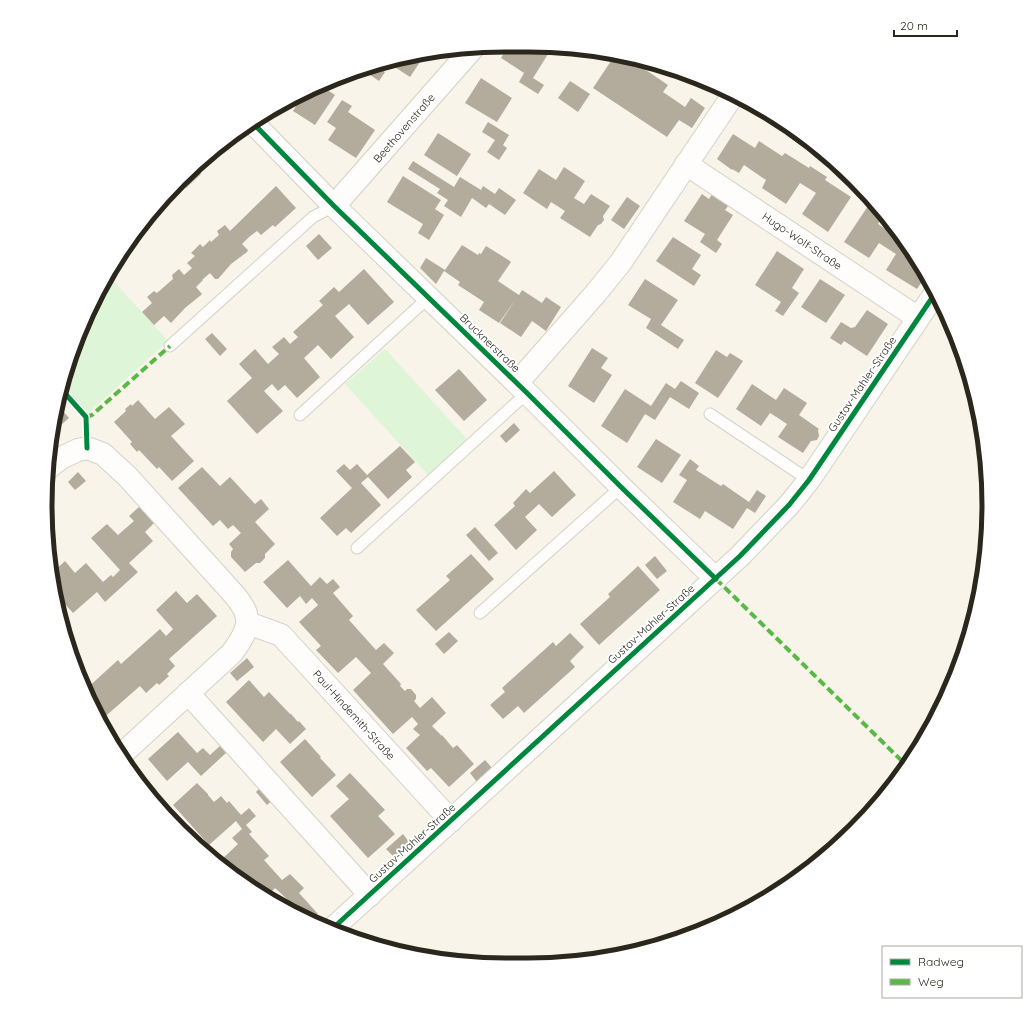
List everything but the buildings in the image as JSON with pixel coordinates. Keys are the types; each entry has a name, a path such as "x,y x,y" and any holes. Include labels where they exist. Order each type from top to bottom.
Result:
{"street":[{"name":"Beethovenstraße","path":"334,206 468,54"},
{"path":"522,388 629,251 730,99"},
{"name":"Brucknerstraße","path":"256,126 334,206 716,579"},
{"name":"Hugo-Wolf-Straße","path":"686,164 918,318"},
{"name":"Gustav-Mahler-Straße","path":"336,925 716,579 763,533 809,480 932,298"},
{"path":"54,464 70,453 87,448 98,451 108,458 127,476 237,597 243,605 246,614 248,623 245,632 240,643 232,653 125,752"},
{"name":"Paul-Hindemith-Straße","path":"248,623 281,635 451,821"},
{"path":"188,693 370,895"}],"lane":[{"path":"170,346 313,217 334,206"},
{"path":"300,415 428,298"},
{"path":"357,548 522,388"},
{"path":"710,414 809,480"},
{"path":"480,612 621,487"}],"green space":[{"path":"112,280 168,341 88,413 67,389 86,332"},
{"path":"385,349 467,439 428,475 345,384"}],"marked path":[{"path":"86,417 92,415 170,346"},
{"path":"716,579 903,762"}],"cycle path":[{"path":"256,126 334,206 716,579"},
{"path":"336,925 740,556 789,505 809,480 932,299"},
{"path":"66,394 86,417 87,448"}]}
